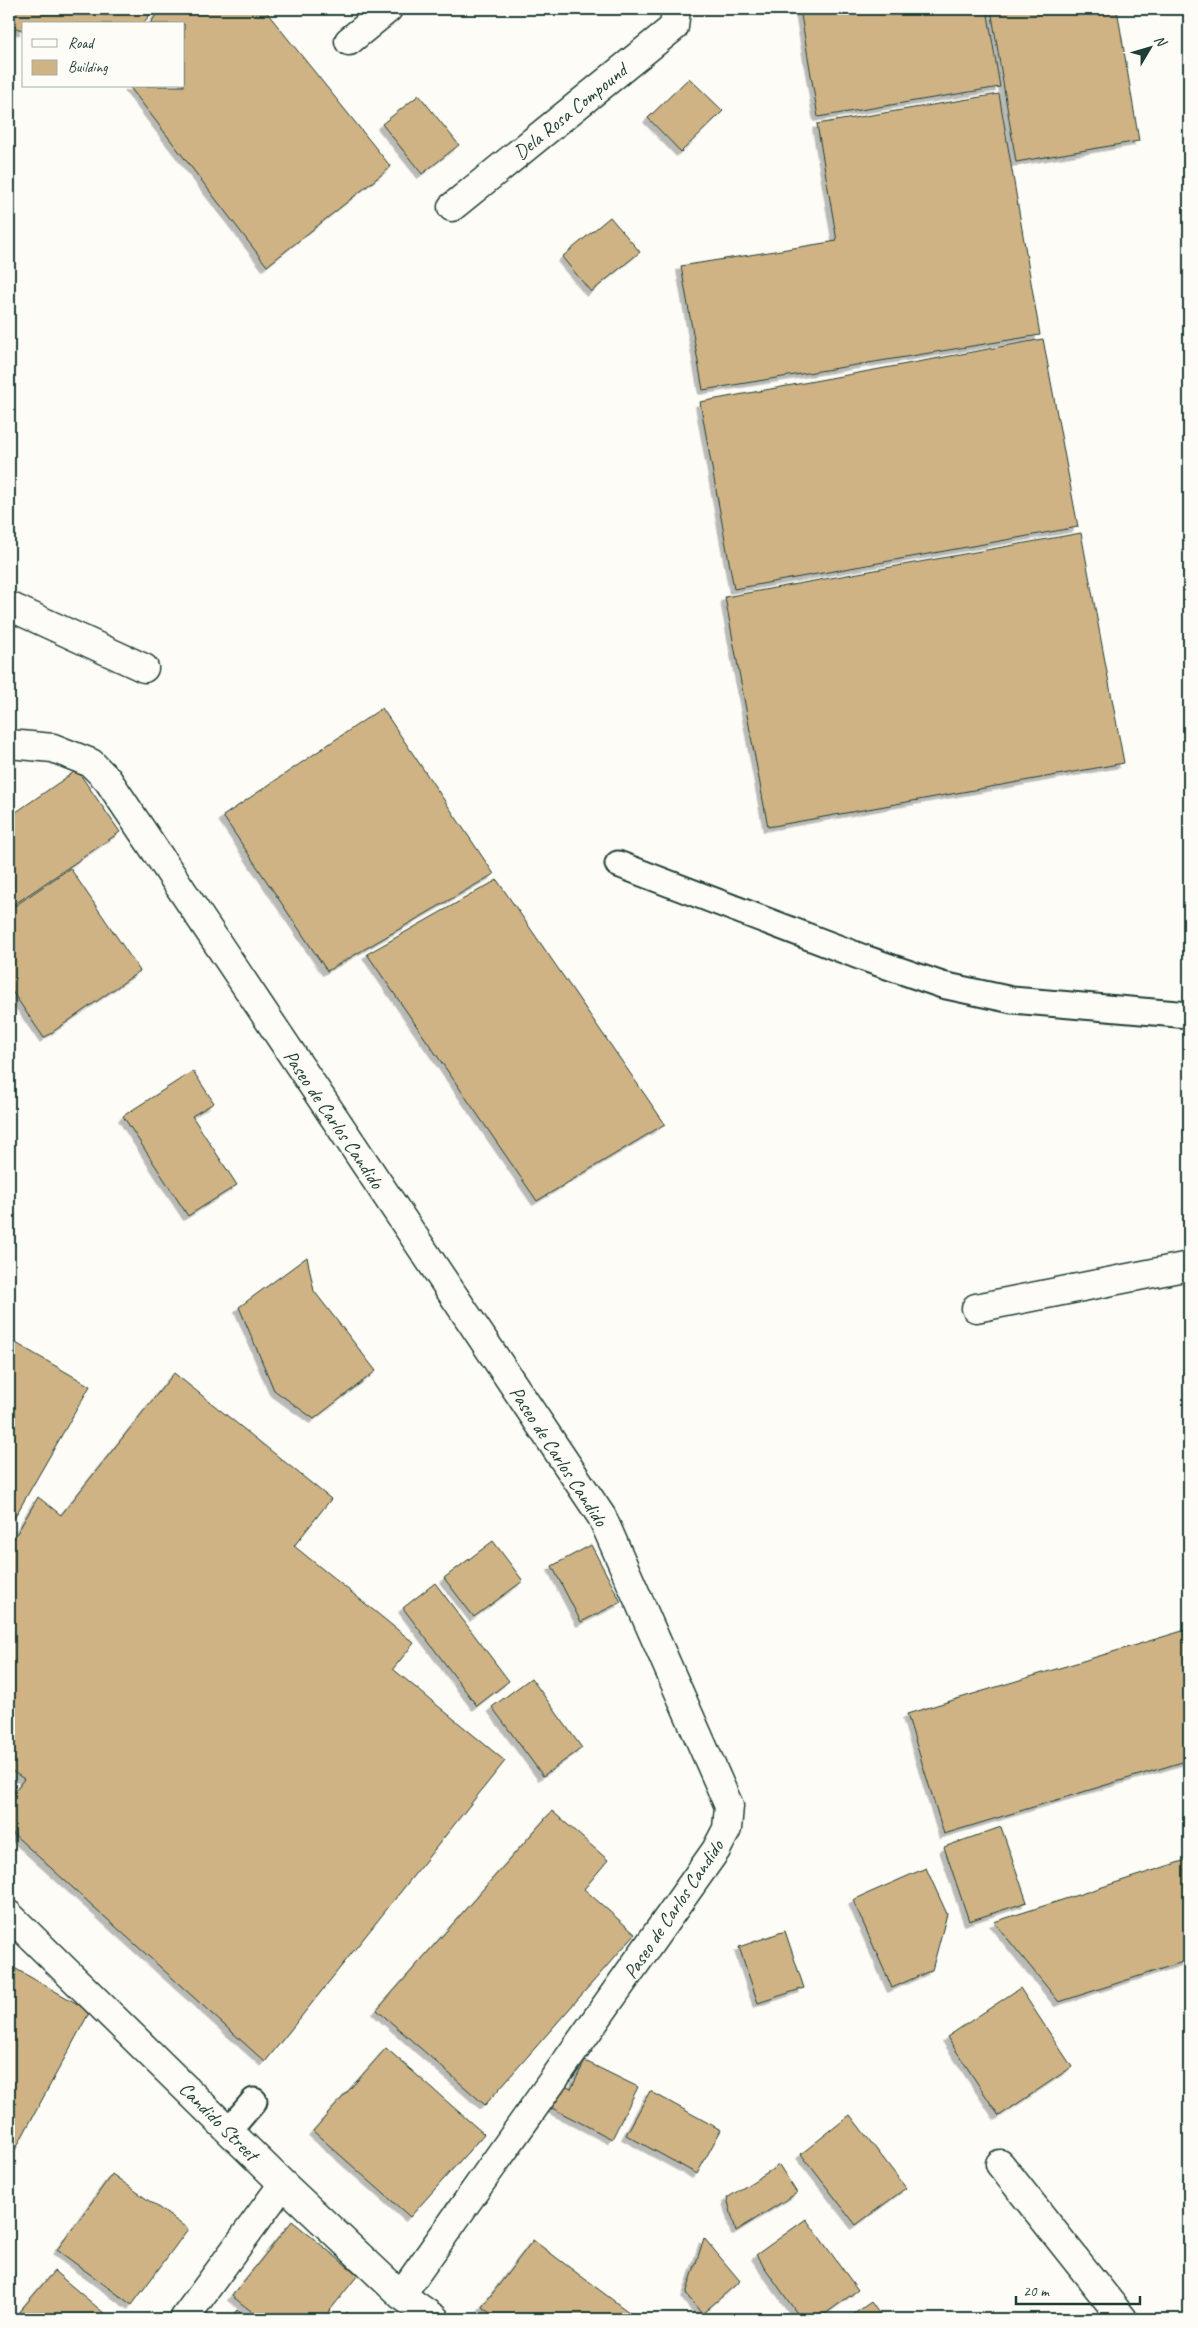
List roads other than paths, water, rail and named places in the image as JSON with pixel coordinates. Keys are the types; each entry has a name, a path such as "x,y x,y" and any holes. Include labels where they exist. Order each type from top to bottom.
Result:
{"street":[{"path":"349,41 388,9"},
{"name":"Dela Rosa Compound","path":"452,207 674,27 676,9"},
{"path":"9,606 144,668"},
{"name":"Paseo de Carlos Candido","path":"9,744 53,748 91,763 113,788 602,1517 729,1806 727,1829 716,1850 401,2295"},
{"path":"976,1308 1189,1266"},
{"name":"Candido Street","path":"9,1915 283,2184 401,2295 435,2319"},
{"path":"1000,2164 1123,2319"},
{"path":"184,2319 283,2184"}],"lane":[{"path":"618,864 864,958 942,985 1012,1000 1189,1015"},
{"path":"229,2130 254,2101"}]}
